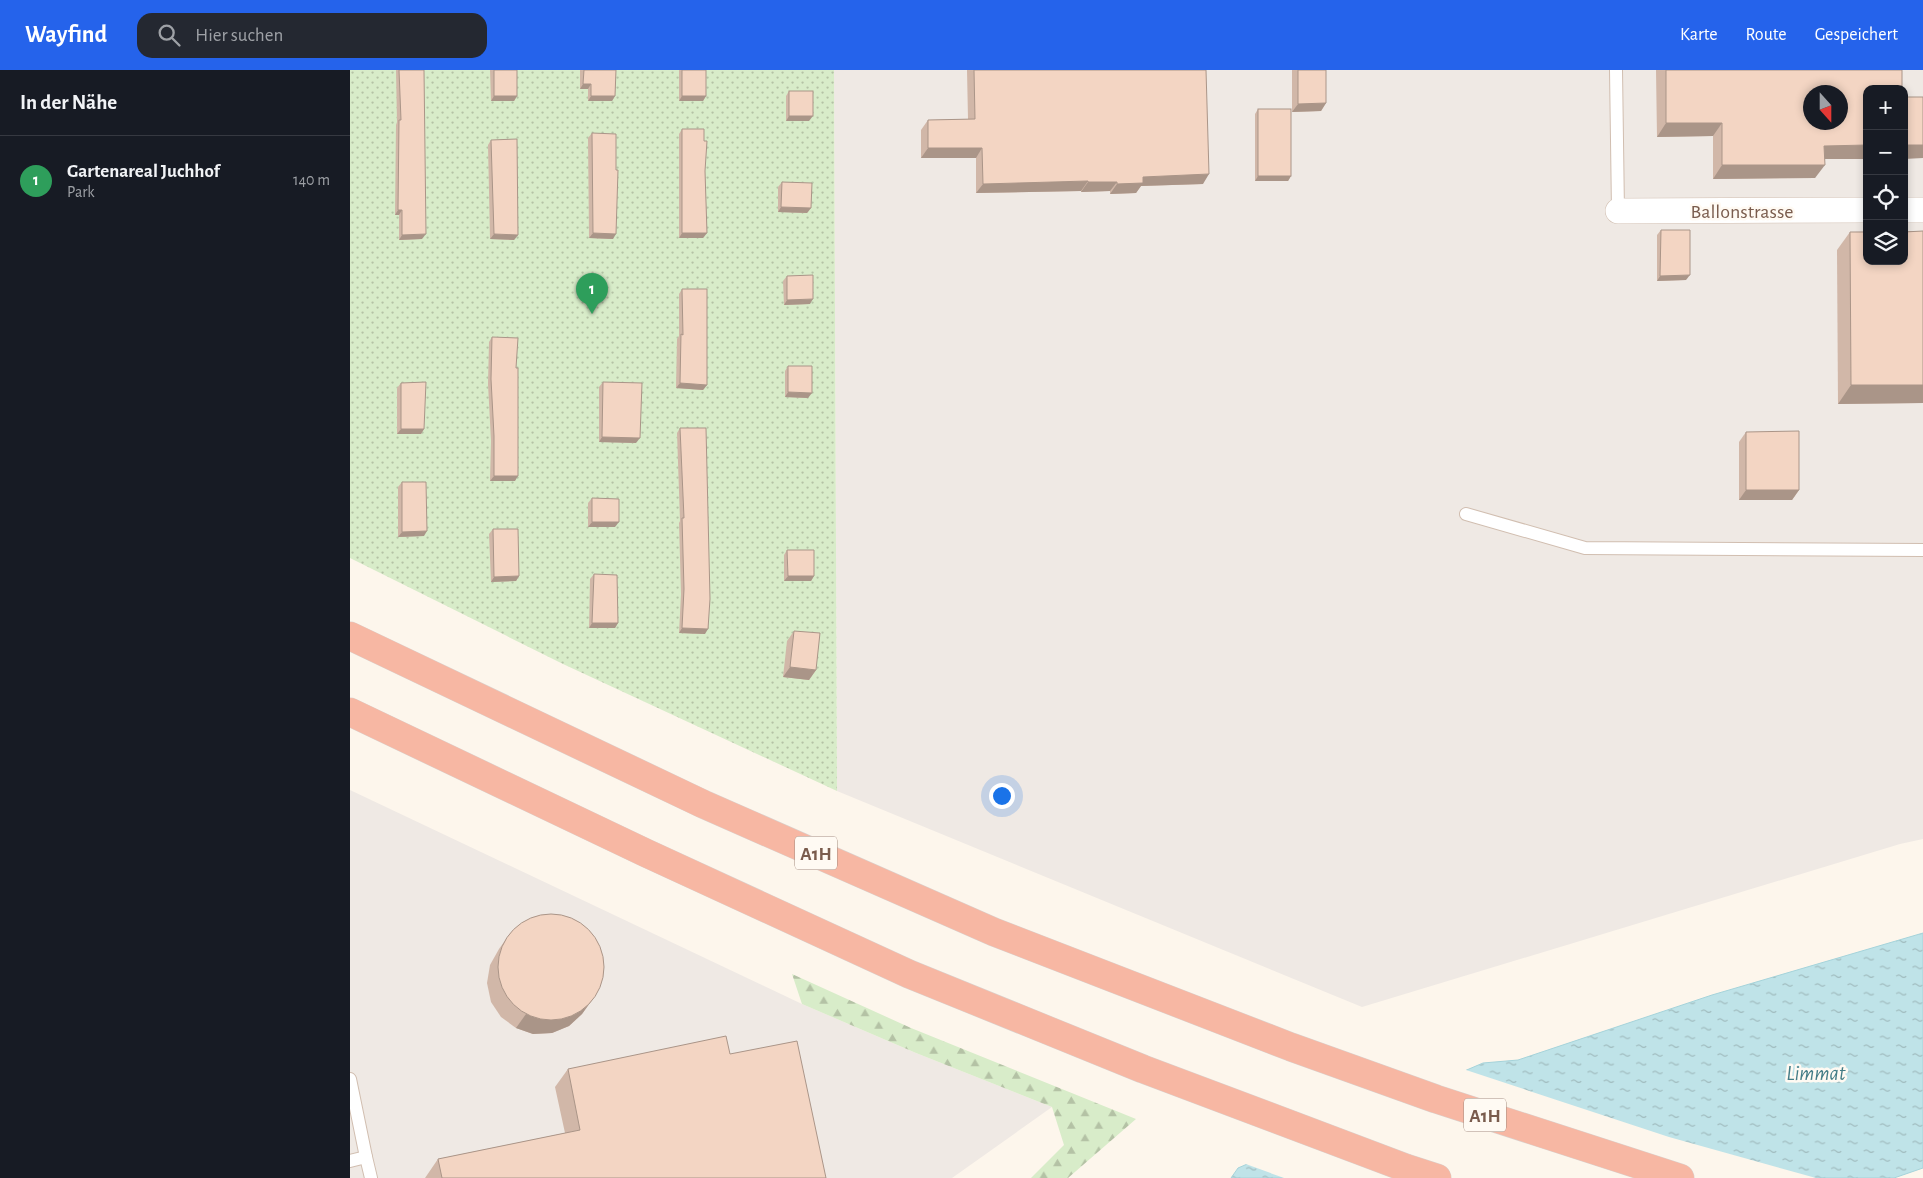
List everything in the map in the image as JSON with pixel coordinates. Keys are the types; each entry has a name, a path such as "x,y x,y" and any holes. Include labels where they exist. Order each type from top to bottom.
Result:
{"highway":[{"name":"A1H","path":"350,636 703,804 994,932 1292,1047 1436,1099 1680,1178"},
{"path":"350,712 646,853 909,974 1144,1069 1397,1165 1438,1178"}],"street":[{"name":"Ballonstrasse","path":"1618,211 1863,210"},
{"path":"1908,210 1923,210"}],"lane":[{"path":"1616,70 1618,211"},
{"path":"1466,514 1585,548 1923,550"},
{"path":"350,1079 371,1178"},
{"path":"350,1161 366,1157"}],"shaded area":[{"path":"834,70 1923,70 1923,839 1900,844 1362,1007 837,791"},
{"path":"350,790 802,1004 916,1053 1052,1107 952,1178 350,1178"}],"green space":[{"path":"350,70 834,70 837,791 563,664 350,558"},
{"path":"792,974 911,1028 1136,1119 1068,1178 1031,1178 1064,1145 1052,1107 916,1053 802,1004"}],"water":[{"name":"Limmat","path":"1923,933 1923,1168 1894,1178 1231,1178 1238,1168 1483,1063 1518,1060 1712,995"}],"pier":[{"path":"1463,1069 1669,1137 1816,1178 1284,1178 1243,1163"}],"building":[{"path":"399,70 424,70 426,234 402,235 402,210 398,210 399,120 401,120"},
{"path":"494,70 517,70 517,96 494,96"},
{"path":"584,70 616,70 615,96 591,96 591,84 583,84"},
{"path":"682,70 706,70 706,96 682,96"},
{"path":"974,70 1206,70 1209,174 1143,177 1143,183 1117,184 1117,182 1088,181 983,184 982,148 928,148 928,120 975,119"},
{"path":"1298,70 1326,70 1326,103 1298,104"},
{"path":"1666,70 1902,70 1902,85 1863,85 1863,145 1824,146 1825,165 1722,165 1722,123 1666,123"},
{"path":"789,91 813,91 813,116 789,116"},
{"path":"1908,97 1923,97 1923,145 1908,145"},
{"path":"1258,109 1291,109 1291,176 1258,176"},
{"path":"682,129 704,129 704,141 707,141 705,171 707,233 682,233"},
{"path":"592,133 616,134 616,170 618,170 616,234 593,233"},
{"path":"517,139 518,235 494,234 491,140"},
{"path":"782,182 812,183 811,208 781,207"},
{"path":"1661,230 1690,230 1690,275 1660,276"},
{"path":"1923,231 1923,385 1851,385 1850,232 1863,232 1863,265 1908,265 1908,232"},
{"path":"813,275 813,299 787,300 787,276"},
{"path":"682,289 707,289 707,385 680,383 681,334 683,335"},
{"path":"492,337 518,338 516,368 518,368 518,476 494,476 491,379"},
{"path":"788,366 812,366 812,393 788,392"},
{"path":"426,382 424,429 401,429 401,383"},
{"path":"603,382 642,383 640,438 602,437"},
{"path":"680,428 706,428 710,599 708,629 682,628 684,589 682,518 684,518"},
{"path":"1799,431 1799,490 1746,490 1746,432"},
{"path":"402,482 426,482 427,531 402,532"},
{"path":"592,498 619,499 619,522 592,522"},
{"path":"493,529 518,529 519,576 494,577"},
{"path":"787,550 814,550 814,576 788,576"},
{"path":"594,574 617,575 618,623 592,623"},
{"path":"794,631 820,633 816,670 790,667"},
{"path":"551,914 571,918 588,930 600,947 604,967 600,987 588,1004 571,1016 551,1020 531,1016 514,1004 502,987 498,967 502,947 514,930 531,918"},
{"path":"726,1036 730,1054 797,1041 826,1178 442,1178 438,1159 580,1130 568,1069"}],"place":[{"name":"Gartenareal Juchhof","path":"592,314"}]}
